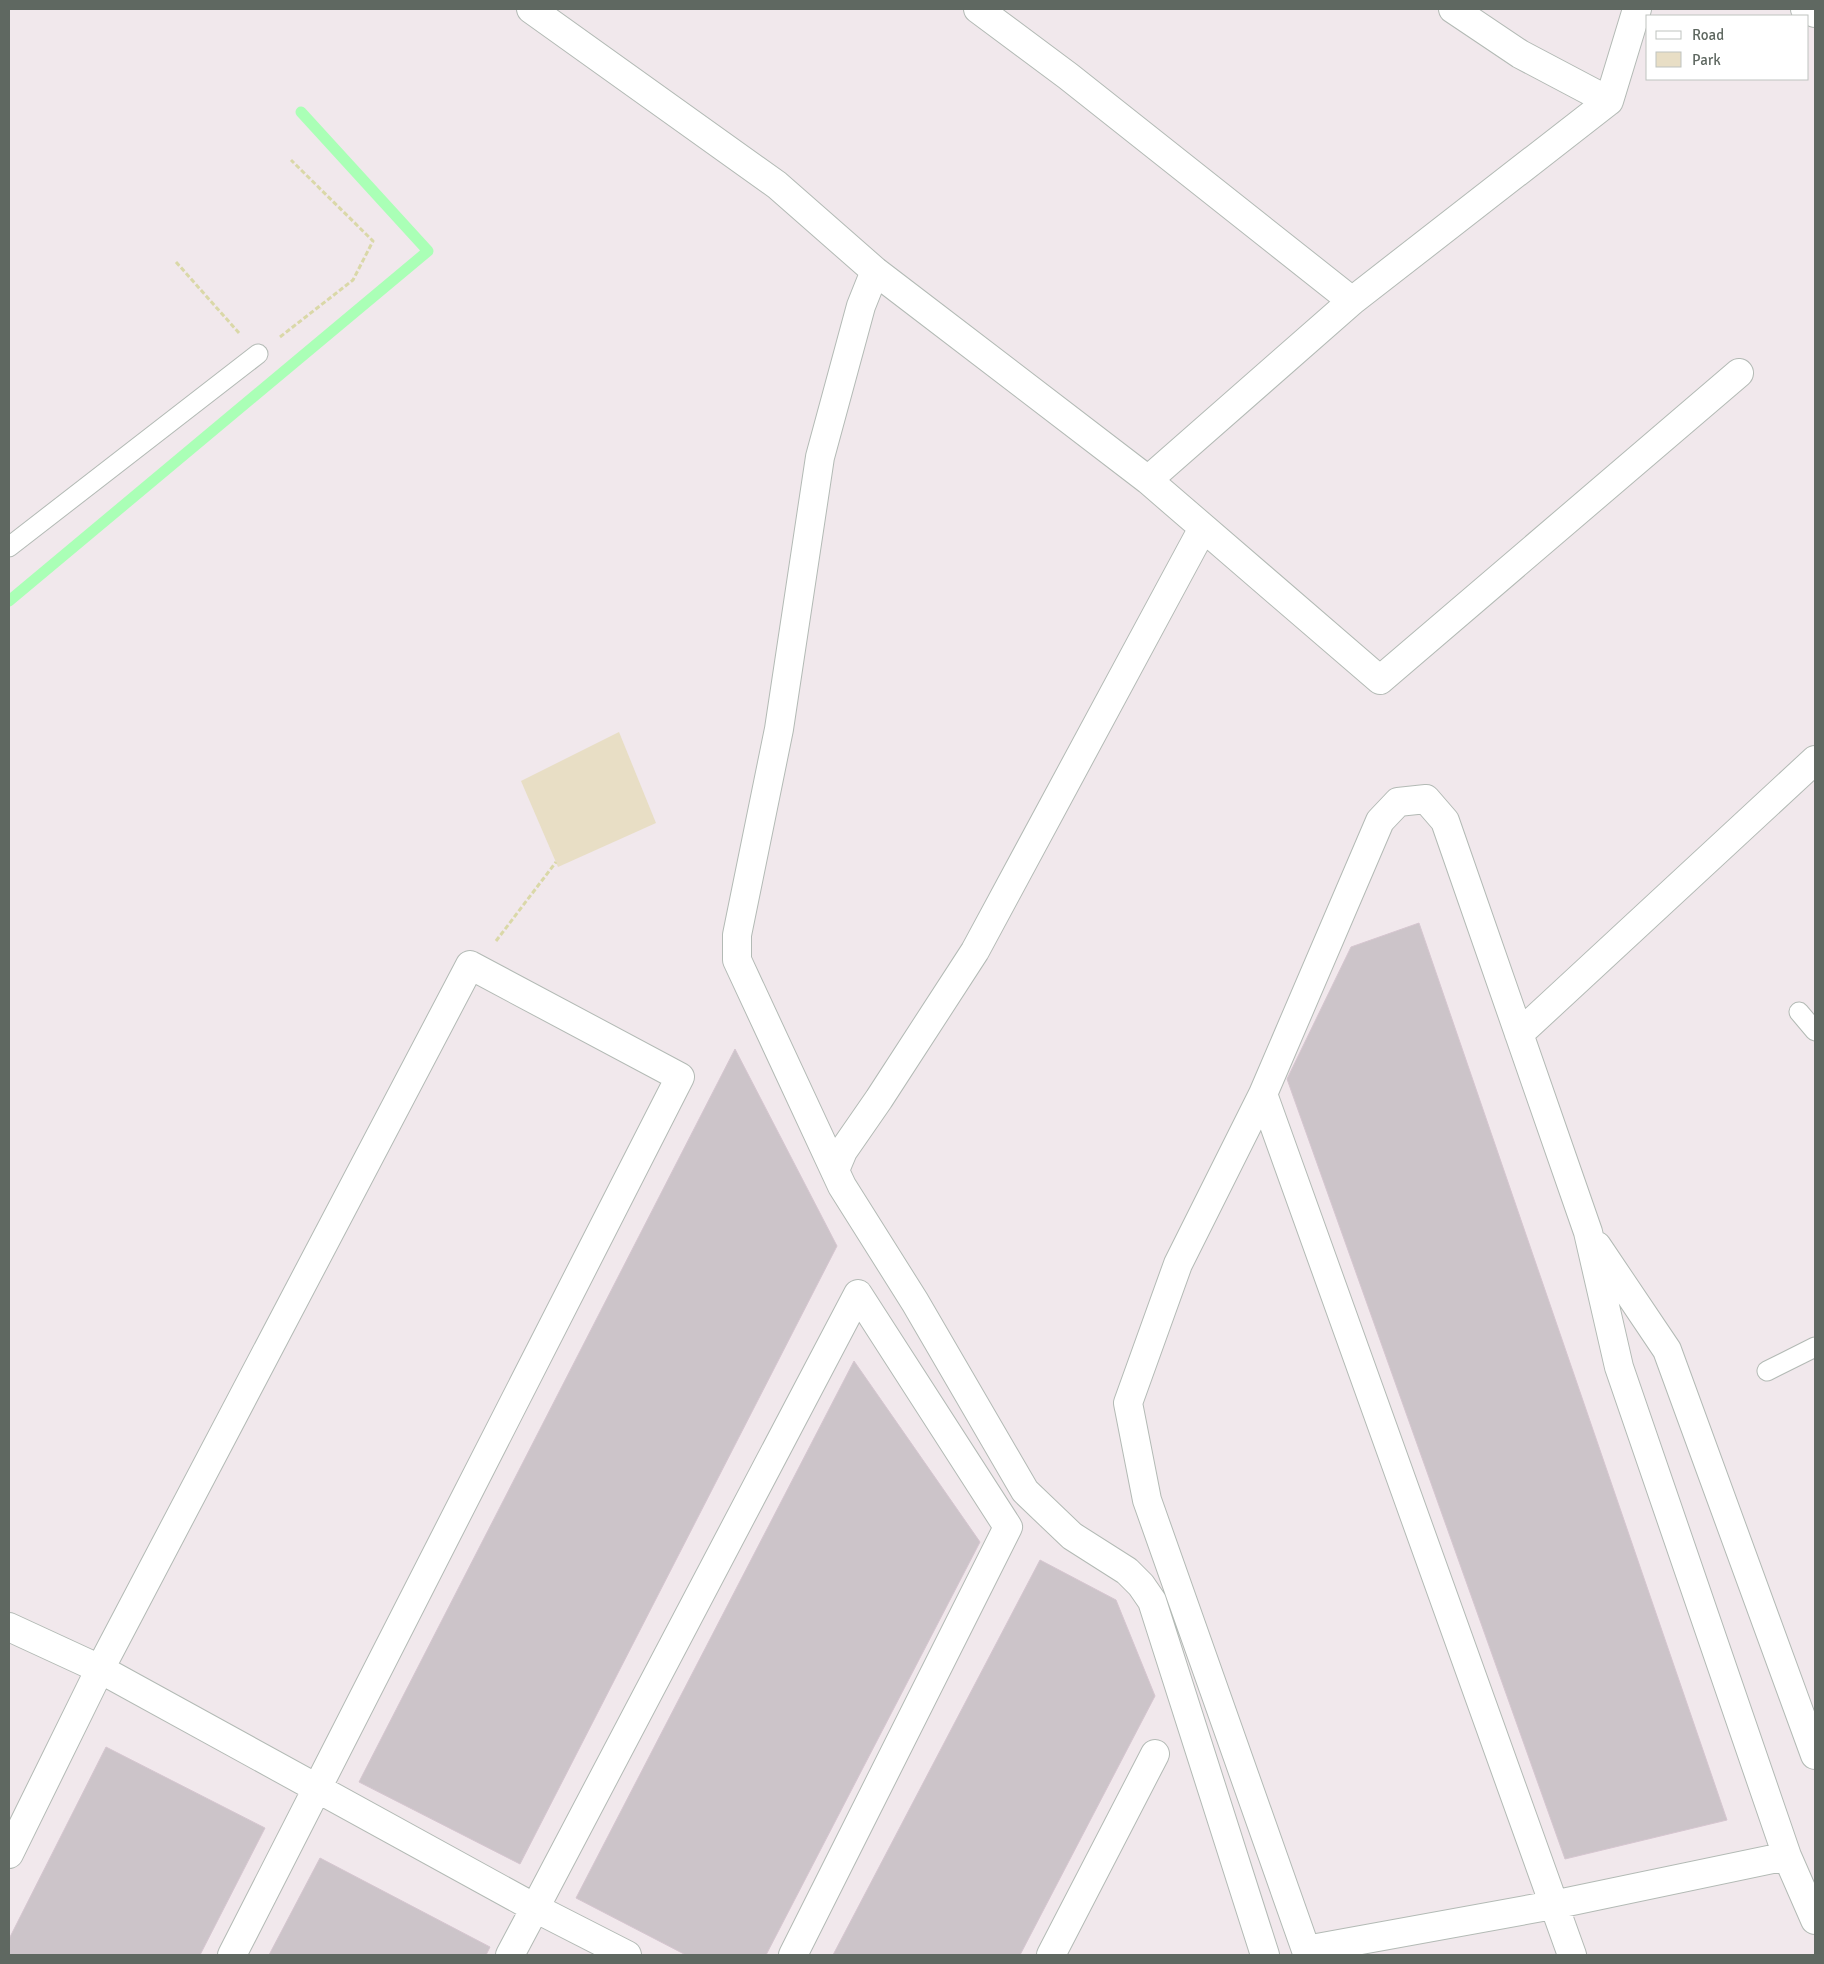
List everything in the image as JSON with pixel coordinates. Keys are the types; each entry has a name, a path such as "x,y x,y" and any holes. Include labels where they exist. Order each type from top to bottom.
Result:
{"street":[{"path":"531,9 777,185 875,271 1148,480 1380,680 1740,373"},
{"path":"978,9 1068,76 1352,301"},
{"path":"1453,9 1520,54 1609,101"},
{"path":"1148,480 1352,301 1609,101 1637,9"},
{"path":"1806,9 1815,12"},
{"path":"875,271 861,306 820,457 779,728 736,935 737,960 842,1186 915,1302 1025,1491 1072,1536 1127,1571 1141,1585 1152,1601 1264,1955"},
{"path":"835,1170 843,1151 885,1091 975,951 1203,528"},
{"path":"1519,1034 1815,760"},
{"path":"1787,1856 1553,1905 1306,1950 1147,1500 1128,1403 1178,1264 1263,1094 1380,821 1398,802 1426,800 1445,821 1588,1232 1619,1367 1787,1856 1815,1920"},
{"path":"9,1854 100,1669 470,965 680,1077 319,1789 232,1955"},
{"path":"1263,1094 1572,1955"},
{"path":"1588,1232 1667,1350 1815,1755"},
{"path":"510,1955 858,1294 1008,1527 793,1955"},
{"path":"9,1627 100,1669 535,1908 627,1955"},
{"path":"1051,1955 1155,1754"}],"lane":[{"path":"9,547 258,354"},
{"path":"1799,1012 1815,1031"},
{"path":"1767,1371 1815,1347"}],"path":[{"path":"176,262 258,354 353,280 373,241 292,160"},
{"path":"477,969 492,946 556,862"}],"green space":[{"path":"619,732 656,823 558,867 521,781"}],"building":[{"path":"1419,923 1727,1820 1565,1859 1287,1079 1351,947"},
{"path":"735,1049 837,1246 520,1864 359,1782"},
{"path":"854,1361 980,1542 766,1955 686,1955 576,1898"},
{"path":"1040,1560 1116,1600 1155,1696 1020,1955 833,1955"},
{"path":"106,1747 265,1828 200,1955 9,1955 9,1939"},
{"path":"320,1858 490,1947 486,1955 269,1955"}],"waterway":[{"path":"9,601 428,251 301,112"}]}
